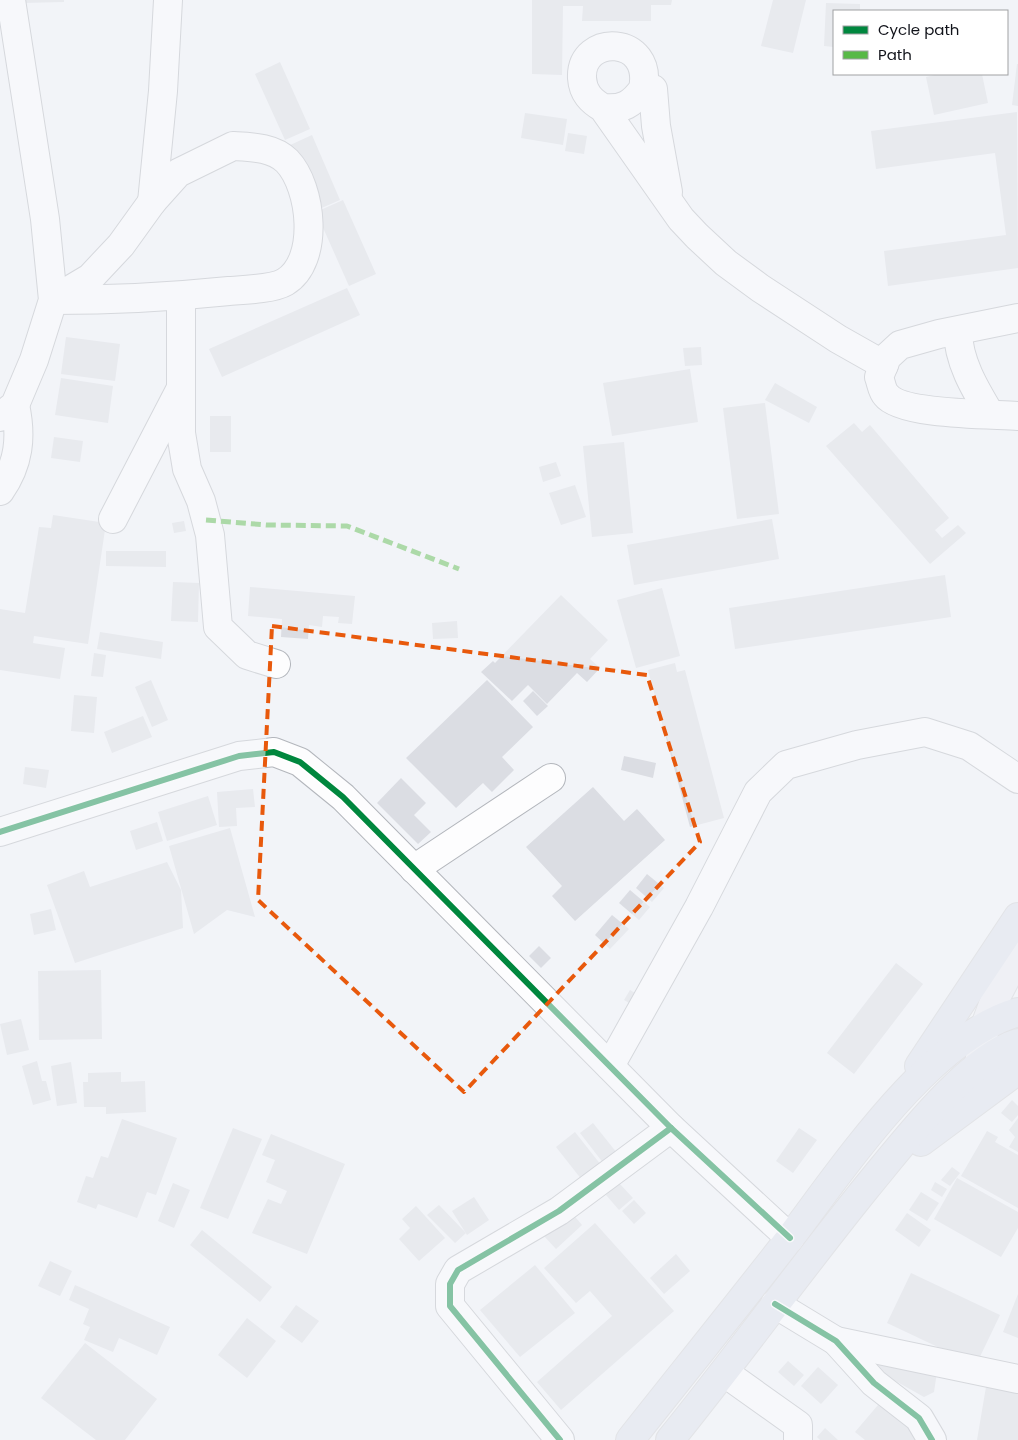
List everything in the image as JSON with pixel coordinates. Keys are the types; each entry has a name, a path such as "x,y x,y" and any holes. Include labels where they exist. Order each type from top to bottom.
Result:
{"highway":[{"path":"630,1440 894,1105 1018,917"},
{"path":"894,1105 960,1042 985,1026 1018,1012"},
{"path":"670,1440 907,1138 979,1064 1006,1046 1018,1042"},
{"path":"868,1186 927,1138 1018,1070"}],"main road":[{"path":"979,1064 985,1026 995,999 1018,955"}],"street":[{"path":"0,491 12,471 17,453 19,424 7,411 34,360 53,300 45,219 11,0"},
{"path":"152,202 163,91 168,0"},
{"path":"603,108 615,109 627,106 643,89 644,68 632,51 622,46 600,48 591,55 585,63 582,84 586,94 603,108 669,199 681,219 726,263 830,334 884,365"},
{"path":"643,89 653,89 656,126 669,199"},
{"path":"233,146 263,148 286,161 300,186 307,212 308,242 302,265 284,282 250,289 130,300 53,300 90,278 121,246 152,202 178,173 233,146"},
{"path":"181,296 181,433 187,469 201,501 210,535 218,627 247,655 276,664"},
{"path":"1018,318 900,345 887,356 879,377 886,395 899,404 928,410 1018,416"},
{"path":"958,331 958,345 967,369 974,387 990,414"},
{"path":"113,519 182,387"},
{"path":"610,1066 699,907 758,792 786,765 857,745 925,732 969,746 1018,779"},
{"path":"0,832 239,756 274,752 300,762 343,797 671,1128 790,1238"},
{"path":"414,869 551,778"},
{"path":"560,1440 450,1306 450,1284 458,1270 559,1212 671,1128"},
{"path":"775,1304 836,1341 874,1383 919,1418 932,1440"},
{"path":"836,1341 1018,1379"},
{"path":"725,1372 804,1435"}],"highlighted area":[{"path":"272,626 647,675 700,842 464,1092 258,900"}],"building":[{"path":"22,0 64,0 64,2 22,3"},
{"path":"532,0 672,0 671,5 651,5 651,21 582,21 583,6 563,6 562,75 532,74"},
{"path":"773,0 806,0 793,53 761,46"},
{"path":"826,3 860,4 860,10 833,10 833,47 824,46"},
{"path":"280,62 310,129 285,140 255,74"},
{"path":"1018,64 1018,106 1012,105"},
{"path":"935,75 982,75 988,103 934,115 926,77"},
{"path":"1017,112 1018,268 888,286 884,251 1006,235 995,153 876,169 871,131"},
{"path":"525,113 567,119 563,145 521,138"},
{"path":"568,133 587,136 584,154 565,151"},
{"path":"312,135 340,200 317,210 288,146"},
{"path":"343,200 376,274 349,286 316,212"},
{"path":"347,288 360,315 222,377 209,349"},
{"path":"66,337 120,344 115,381 61,374"},
{"path":"701,347 702,365 685,366 683,348"},
{"path":"690,369 698,422 612,436 603,383"},
{"path":"61,378 113,386 108,423 55,415"},
{"path":"775,383 817,407 809,423 765,400"},
{"path":"765,403 779,514 737,519 723,408"},
{"path":"210,416 231,416 231,452 210,452"},
{"path":"854,423 862,432 870,425 949,518 935,530 942,538 958,525 966,533 930,564 826,446"},
{"path":"54,437 83,441 80,462 51,458"},
{"path":"624,442 633,533 592,537 583,446"},
{"path":"556,462 561,476 543,482 539,467"},
{"path":"575,485 586,517 561,525 549,493"},
{"path":"53,515 106,523 88,644 34,636 33,643 65,648 60,679 0,670 0,609 25,613 39,527 51,528"},
{"path":"772,519 779,559 634,585 627,545"},
{"path":"184,521 186,531 174,533 172,523"},
{"path":"106,551 166,551 166,567 106,566"},
{"path":"945,575 951,617 735,649 729,608"},
{"path":"173,582 199,583 198,622 171,621"},
{"path":"250,587 355,596 352,624 338,623 339,617 323,616 322,627 309,625 308,639 281,637 282,619 248,616"},
{"path":"662,588 680,656 636,668 617,600"},
{"path":"561,595 608,640 590,659 600,668 587,682 577,673 547,704 528,685 512,701 481,672 493,661 495,663"},
{"path":"457,621 458,638 433,639 432,623"},
{"path":"100,632 163,642 161,659 97,649"},
{"path":"94,653 106,655 103,677 91,676"},
{"path":"675,663 677,672 685,670 724,818 690,827 648,670"},
{"path":"151,680 168,720 152,727 135,687"},
{"path":"487,680 533,727 502,757 514,770 492,792 483,783 456,808 406,758"},
{"path":"533,691 548,706 537,716 523,701"},
{"path":"74,695 97,697 94,733 71,731"},
{"path":"143,716 152,737 112,753 104,732"},
{"path":"624,756 656,763 653,778 621,770"},
{"path":"25,767 49,770 46,788 23,784"},
{"path":"401,778 426,803 414,815 431,832 418,844 377,803"},
{"path":"593,787 624,821 637,809 665,840 575,921 552,896 562,886 526,847"},
{"path":"253,789 255,807 236,808 237,826 219,827 217,792"},
{"path":"208,796 217,825 167,841 158,812"},
{"path":"157,822 163,841 136,850 130,831"},
{"path":"230,828 255,917 227,910 194,934 169,846"},
{"path":"167,862 181,890 183,928 75,963 47,885 84,871 90,887"},
{"path":"647,874 664,888 652,902 636,888"},
{"path":"630,890 650,907 639,920 619,903"},
{"path":"51,909 56,930 34,935 30,914"},
{"path":"612,915 629,929 610,949 595,935"},
{"path":"539,946 551,958 541,968 529,956"},
{"path":"896,963 923,984 854,1074 827,1053"},
{"path":"101,970 102,1039 39,1040 38,971"},
{"path":"630,990 642,997 636,1007 624,1000"},
{"path":"21,1019 29,1050 7,1055 0,1024"},
{"path":"37,1061 42,1081 46,1081 51,1100 33,1105 22,1066"},
{"path":"71,1062 77,1103 57,1106 51,1066"},
{"path":"121,1072 121,1082 145,1081 146,1112 106,1114 106,1107 84,1107 83,1082 88,1082 88,1073"},
{"path":"1012,1100 1018,1106 1018,1115 1012,1122 1001,1113"},
{"path":"1018,1118 1018,1152 1009,1147 1015,1137 1009,1130"},
{"path":"122,1119 177,1138 156,1195 147,1192 137,1218 98,1204 96,1209 77,1202 86,1176 93,1178 101,1156 108,1158"},
{"path":"593,1123 617,1153 604,1164 580,1133"},
{"path":"233,1128 262,1139 228,1219 200,1208"},
{"path":"799,1128 817,1140 793,1173 776,1161"},
{"path":"987,1131 998,1137 995,1142 1018,1155 1018,1208 961,1176"},
{"path":"575,1132 601,1165 582,1180 556,1147"},
{"path":"271,1134 345,1164 307,1254 252,1233 268,1199 281,1204 287,1191 266,1182 275,1160 262,1155"},
{"path":"952,1167 960,1173 950,1186 941,1180"},
{"path":"957,1178 1018,1212 1018,1228 1001,1257 934,1219"},
{"path":"935,1182 947,1189 942,1197 931,1190"},
{"path":"173,1183 190,1190 174,1228 158,1221"},
{"path":"619,1183 633,1198 619,1210 606,1195"},
{"path":"921,1192 939,1203 927,1221 909,1210"},
{"path":"474,1197 489,1220 467,1235 452,1211"},
{"path":"634,1200 646,1213 634,1224 622,1211"},
{"path":"439,1205 466,1233 455,1243 427,1215"},
{"path":"416,1206 445,1238 419,1261 399,1239 410,1228 402,1219"},
{"path":"571,1212 582,1225 556,1249 544,1236"},
{"path":"907,1213 931,1230 919,1247 895,1230"},
{"path":"595,1223 674,1311 561,1410 537,1382 612,1316 590,1291 576,1303 544,1268"},
{"path":"202,1230 272,1287 260,1302 190,1245"},
{"path":"676,1254 690,1271 664,1294 650,1278"},
{"path":"50,1261 72,1271 60,1296 38,1286"},
{"path":"535,1265 575,1313 520,1357 480,1310"},
{"path":"911,1273 1000,1315 976,1365 887,1323"},
{"path":"75,1285 170,1327 157,1355 119,1338 113,1352 84,1340 90,1327 83,1324 89,1309 69,1300"},
{"path":"1018,1294 1018,1338 1003,1332"},
{"path":"296,1305 319,1321 302,1343 280,1327"},
{"path":"247,1318 276,1341 247,1378 218,1355"},
{"path":"85,1343 157,1399 125,1440 96,1440 41,1398"},
{"path":"882,1352 937,1372 934,1392 924,1397 876,1370"},
{"path":"788,1361 804,1375 794,1386 778,1372"},
{"path":"818,1367 838,1385 821,1404 801,1386"},
{"path":"987,1381 1018,1386 1018,1440 977,1440"},
{"path":"884,1398 915,1423 909,1430 920,1440 865,1440 855,1432"},
{"path":"825,1428 838,1440 820,1440 817,1437"}],"marked path":[{"path":"206,520 267,525 347,526 459,569"}],"cycle path":[{"path":"0,832 239,756 274,752 300,762 343,797 671,1128 790,1238"},
{"path":"560,1440 450,1306 450,1284 458,1270 559,1211 671,1128"},
{"path":"775,1304 836,1341 874,1383 919,1418 932,1440"}]}
